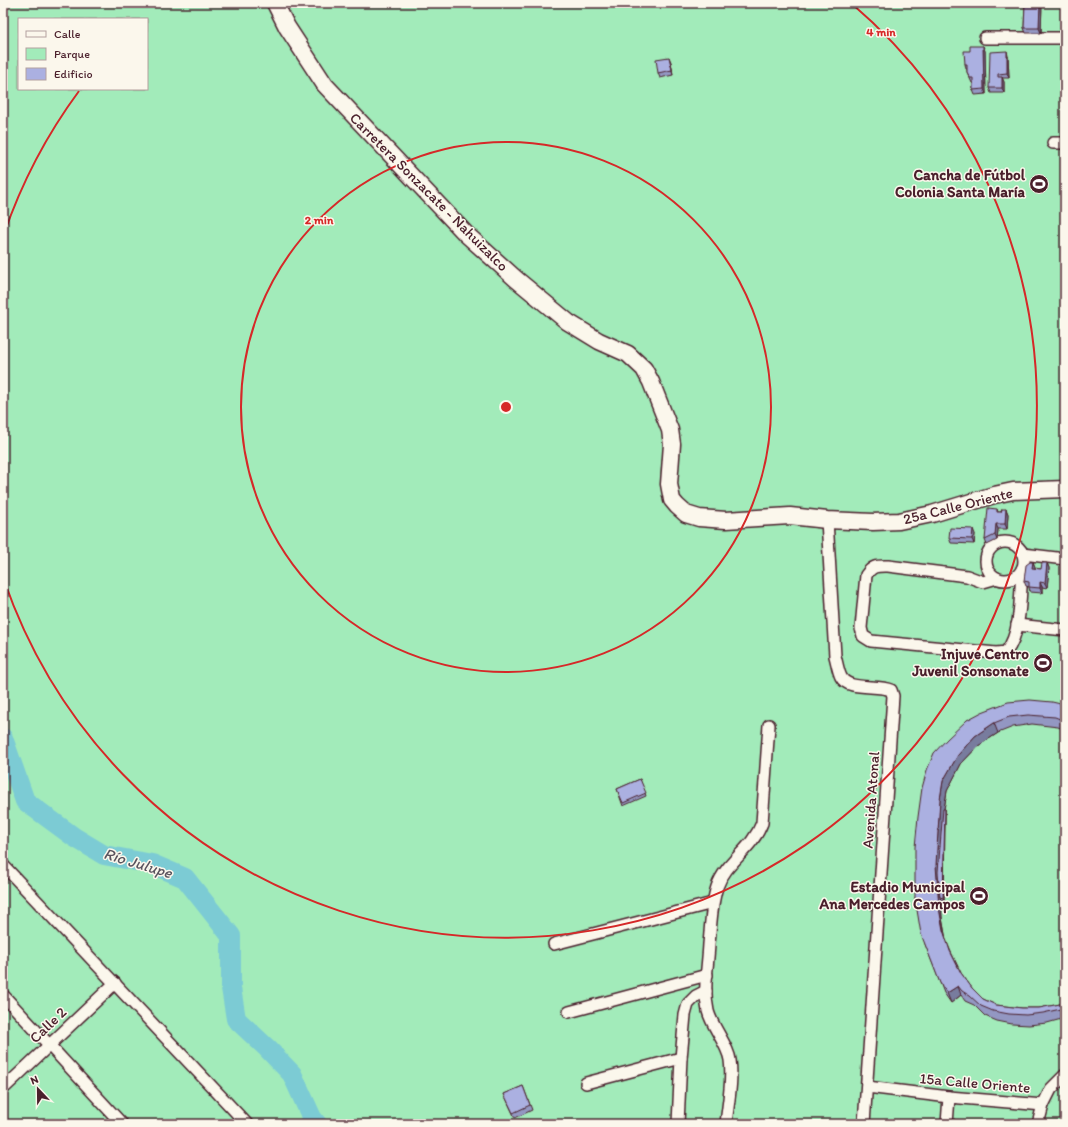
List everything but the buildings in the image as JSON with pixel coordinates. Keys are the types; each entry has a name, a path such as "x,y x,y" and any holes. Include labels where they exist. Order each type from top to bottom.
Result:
{"street":[{"name":"Carretera Sonzacate - Nahuizalco","path":"275,3 287,27 324,85 466,234 516,280 568,322 599,341 628,354 644,369 652,382 670,430 672,444 669,484 672,500 681,511 692,516 708,519 726,520 790,516 827,520"},
{"path":"985,38 1065,38"},
{"path":"1053,143 1065,143"},
{"name":"25a Calle Oriente","path":"827,520 873,522 899,521 932,514 994,495 1013,491 1065,489"},
{"name":"Avenida Atonal","path":"827,520 835,656 840,676 843,681 852,685 884,687 891,690 893,696 864,1124"},
{"path":"1020,599 1015,591 1001,579 992,575 986,566 987,554 994,545 999,542 1011,542 1016,545 1023,554 1024,562 1022,569 1020,599 1017,625 1011,645 1006,652 996,653 871,640 863,636 861,628 866,575 870,568 888,566 967,576 983,582 1001,579 1012,579 1018,575 1022,569"},
{"path":"1023,554 1065,559"},
{"path":"967,576 986,566"},
{"path":"1017,625 1065,630"},
{"path":"726,1124 731,1068 730,1058 714,1027 708,1011 706,991 713,903 717,886 725,871 752,843 762,823 769,725"},
{"path":"3,864 247,1124"},
{"path":"554,944 713,903"},
{"path":"569,1012 707,975"},
{"name":"Calle 2","path":"3,1089 114,983"},
{"path":"678,1124 681,1058 685,1015 688,1004 696,996 706,991"},
{"path":"3,995 122,1124"},
{"path":"586,1083 681,1058"},
{"name":"15a Calle Oriente","path":"867,1087 949,1097 1043,1105 1051,1089 1065,1075"},
{"path":"947,1124 949,1097"},
{"path":"1038,1124 1043,1105"}],"green space":[{"path":"3,3 1065,3 1065,1124 3,1124"}],"waterway":[{"name":"Río Julupe","path":"3,738 25,801 74,837 104,855 152,864 185,878 231,936 231,988 236,1019 292,1074 312,1118 317,1124"}],"place":[{"name":"Cancha de Fútbol Colonia Santa María","path":"1039,184"},
{"name":"Injuve Centro Juvenil Sonsonate","path":"1043,663"},
{"name":"Estadio Municipal Ana Mercedes Campos","path":"979,896"}]}
